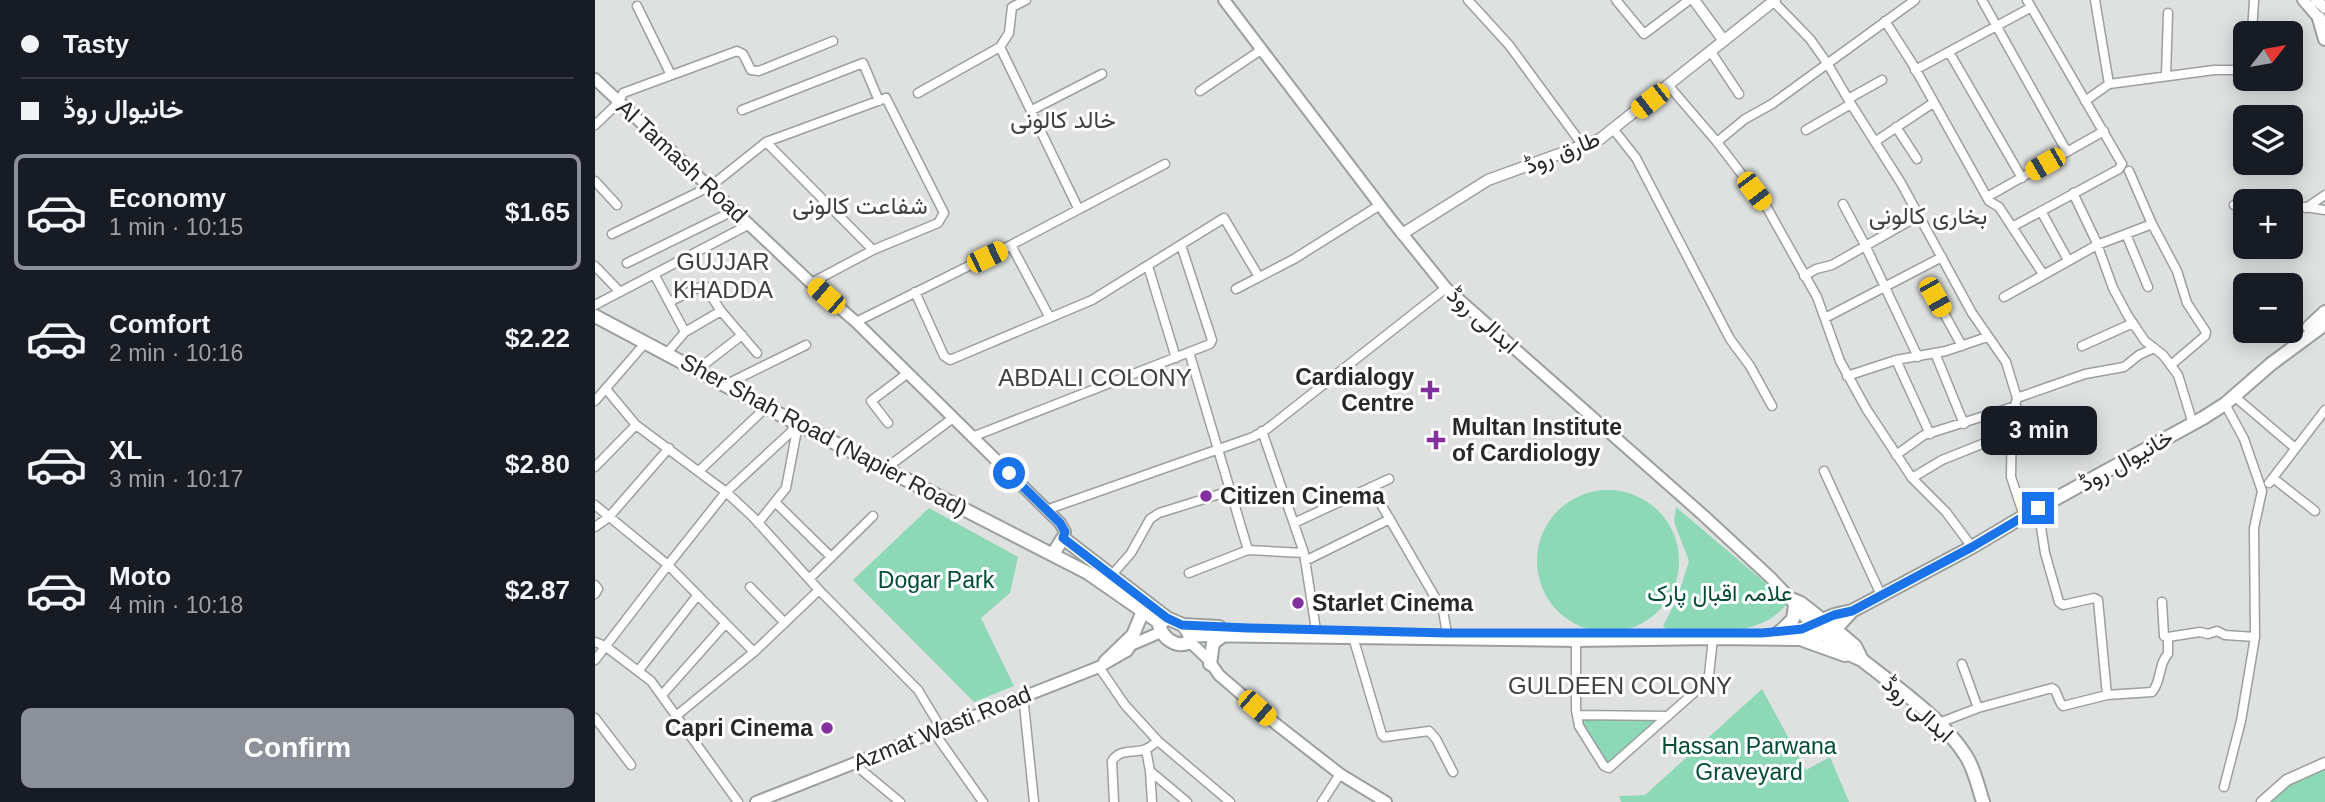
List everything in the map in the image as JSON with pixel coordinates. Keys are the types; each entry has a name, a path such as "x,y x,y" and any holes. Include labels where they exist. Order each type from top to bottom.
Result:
{"main road":[{"name":"ابدالی روڈ","path":"1224,0 1446,288 1703,515 1851,655 1862,660 1939,723 1971,764 1983,802"},
{"path":"2303,0 2323,17"},
{"path":"2316,0 2323,17 2325,39"},
{"name":"Al Tamash Road","path":"595,79 811,283 856,321 1064,528 1063,538"},
{"path":"2276,361 2287,346 2325,312"},
{"name":"Sher Shah Road (Napier Road)","path":"595,316 1098,578 1164,628"},
{"name":"خانیوال روڈ","path":"1824,627 2193,424 2230,400 2325,318"},
{"path":"2276,361 2298,349 2325,327"},
{"path":"1053,554 1063,538 1111,576 1164,628 1176,645 1187,636"},
{"path":"1781,631 1793,619 1792,601"},
{"path":"1102,664 1133,635 1143,611"},
{"path":"1164,628 1187,636 1227,631 1316,630 1713,638 1763,636 1781,631 1824,627"},
{"path":"1210,664 1213,643 1227,631 1353,637 1576,640 1612,636 1763,636 1798,639 1819,637 1824,627"},
{"name":"Azmat Wasti Road","path":"761,801 1102,664 1127,651 1133,651 1164,628"},
{"path":"1187,636 1205,662 1276,724 1340,774 1386,802"},
{"path":"1798,639 1862,660"}],"street":[{"path":"918,93 1000,47 1009,33 1013,7 1026,0"},
{"path":"1468,0 1509,45 1584,147"},
{"path":"1616,0 1644,34 1692,0 1724,41"},
{"path":"1717,142 1745,119 1772,104 1915,0"},
{"path":"1982,0 2067,152"},
{"path":"2095,0 2109,84"},
{"path":"2253,21 2254,0"},
{"path":"1774,1 1810,39 1827,63 1849,102 1876,141 1972,313 2005,362 2016,402 2012,416 2011,477 2024,516"},
{"name":"طارق روڈ","path":"1402,234 1488,180 1584,147 1614,130 1774,1"},
{"path":"1915,70 1996,26 2028,4 2122,166 2012,227"},
{"path":"637,6 671,75"},
{"path":"2166,76 2168,13"},
{"path":"1885,21 1991,204 1999,207 2043,274"},
{"path":"595,125 619,102 623,93 671,75 740,51 751,70 759,71 833,41"},
{"path":"1000,47 1078,208"},
{"path":"1200,91 1261,50"},
{"path":"1711,52 1739,94"},
{"path":"1949,52 2022,177"},
{"path":"742,110 863,63 879,100"},
{"path":"2085,101 2109,84 2214,70 2233,70"},
{"path":"1032,110 1102,74"},
{"path":"1806,130 1882,80"},
{"path":"1669,86 1717,142 1766,206 1817,297 1837,355 1867,410 1912,478 1946,512 1972,547"},
{"path":"612,234 711,186 766,142 886,98 944,213 938,223 873,250 811,283"},
{"path":"1876,141 1933,103"},
{"path":"1896,127 1917,159"},
{"path":"1614,130 1636,158 1730,339 1750,366 1772,406"},
{"path":"1987,197 2104,131"},
{"path":"766,142 873,250"},
{"path":"856,321 1011,245 1165,164"},
{"path":"2130,171 2152,223 2177,271 2187,303 2206,332 2205,336 2171,365"},
{"path":"595,181 617,205"},
{"path":"2073,193 2113,288 2133,323 2178,375 2193,424"},
{"path":"2306,208 2325,195"},
{"path":"1843,204 1918,357"},
{"path":"1236,289 1294,258 1380,205"},
{"path":"2303,207 2325,211"},
{"path":"627,263 735,210"},
{"path":"2041,211 2068,260"},
{"path":"1804,276 1832,265 1918,216"},
{"path":"915,292 944,356 950,360 1099,297 1224,218 1259,276"},
{"path":"2004,297 2097,245 2152,223"},
{"path":"595,305 750,225"},
{"path":"2126,234 2148,286"},
{"path":"1011,245 1050,318"},
{"path":"972,437 1210,344 1212,340 1181,245"},
{"path":"1825,318 1942,257"},
{"path":"595,266 620,292"},
{"path":"1148,266 1176,358"},
{"path":"654,274 685,332"},
{"path":"669,302 704,285 721,311 757,353"},
{"path":"1046,510 1253,437 1446,288"},
{"path":"1935,297 1962,346"},
{"path":"667,353 685,332 721,311"},
{"path":"2082,346 2133,323"},
{"path":"697,370 742,335"},
{"path":"1847,376 1896,360 1935,353 1987,337"},
{"path":"595,401 646,342"},
{"path":"725,385 806,345"},
{"path":"1896,455 1930,434 1964,424 2085,374 2124,367 2139,355 2154,348"},
{"path":"1189,352 1248,550"},
{"path":"1935,353 1964,424"},
{"path":"1896,360 1930,434"},
{"path":"888,423 871,401 908,373"},
{"path":"606,389 636,425 726,492 918,690 937,730 983,802"},
{"path":"2230,400 2295,448"},
{"path":"2224,787 2241,721 2255,637 2254,528 2262,491 2230,400"},
{"path":"699,471 759,414 764,406"},
{"path":"2315,511 2271,480 2325,410"},
{"path":"885,469 953,418"},
{"path":"595,660 726,492 798,424"},
{"path":"758,523 786,488 798,424"},
{"path":"595,467 636,425"},
{"path":"1262,431 1305,557 1316,630"},
{"path":"1912,478 1936,463 2012,432"},
{"path":"595,527 609,517 669,448"},
{"path":"1824,471 1881,595"},
{"path":"1294,523 1389,478"},
{"path":"1371,487 1443,611 1447,633"},
{"path":"1111,576 1131,553 1150,519 1159,513 1220,494"},
{"path":"775,502 831,557"},
{"path":"595,505 668,565 754,652"},
{"path":"2038,508 2045,553 2059,602 2063,606 2094,598 2098,600 2108,695"},
{"path":"810,578 873,516"},
{"path":"1189,573 1248,550 1305,557 1390,519"},
{"path":"595,585 598,589 595,594"},
{"path":"750,587 785,623"},
{"path":"676,716 754,652 819,590"},
{"path":"639,670 697,596"},
{"path":"2162,602 2164,636 2200,632 2208,634 2217,631 2225,635 2255,637"},
{"path":"662,695 725,624"},
{"path":"1353,637 1381,735 1384,737 1429,731 1437,739 1453,772"},
{"path":"1939,723 1978,708 2052,688 2063,706 2108,695 2155,690 2163,659 2168,654 2168,637"},
{"path":"1576,640 1575,692 1579,726 1604,765 1609,768 1707,680 1713,638"},
{"path":"595,642 639,670 662,695 739,802"},
{"path":"1102,664 1125,705 1158,741 1230,802"},
{"path":"1962,664 1978,708"},
{"path":"1023,695 1034,802"},
{"path":"1577,715 1669,716"},
{"path":"595,718 631,765"},
{"path":"1114,802 1114,756 1125,751 1146,750 1158,741"},
{"path":"1146,750 1152,802"},
{"path":"2262,802 2287,780 2325,762"},
{"path":"853,763 897,801"},
{"path":"1150,771 1184,801"},
{"path":"1322,802 1340,774"}],"green space":[{"path":"1608,490 1635,496 1658,511 1673,534 1679,561 1673,588 1658,611 1635,626 1608,632 1581,626 1558,611 1543,588 1537,561 1543,534 1558,511 1581,496"},
{"name":"علامہ اقبال پارک","path":"1676,507 1787,604 1762,623 1747,628 1716,632 1668,631 1663,626 1677,599 1689,561 1674,522"},
{"name":"Dogar Park","path":"929,508 1018,557 1010,593 981,618 1014,686 974,702 853,580"},
{"name":"Hassan Parwana Graveyard","path":"1762,689 1806,770 1830,757 1849,802 1621,802 1619,796 1645,795"},
{"path":"1577,715 1669,716 1614,765 1604,766"},
{"path":"2325,763 2325,802 2262,802 2268,795"}],"place":[{"name":"Cardialogy Centre","path":"1430,390"},
{"name":"Multan Institute of Cardiology","path":"1436,440"},
{"name":"Citizen Cinema","path":"1206,496"},
{"name":"Starlet Cinema","path":"1298,603"},
{"name":"Capri Cinema","path":"827,728"}],"district":[{"name":"خالد کالونی","path":"1063,119"},
{"name":"شفاعت کالونی","path":"860,205"},
{"name":"بخاری کالونی","path":"1928,215"},
{"name":"GUJJAR KHADDA","path":"723,275"},
{"name":"ABDALI COLONY","path":"1095,377"},
{"name":"GULDEEN COLONY","path":"1620,685"}],"route":[{"path":"1009,473 1060,523 1065,532 1063,538 1167,618 1182,625 1248,628 1447,633 1762,633 1802,629 1834,615 1852,611 1972,547 2038,508"}]}
